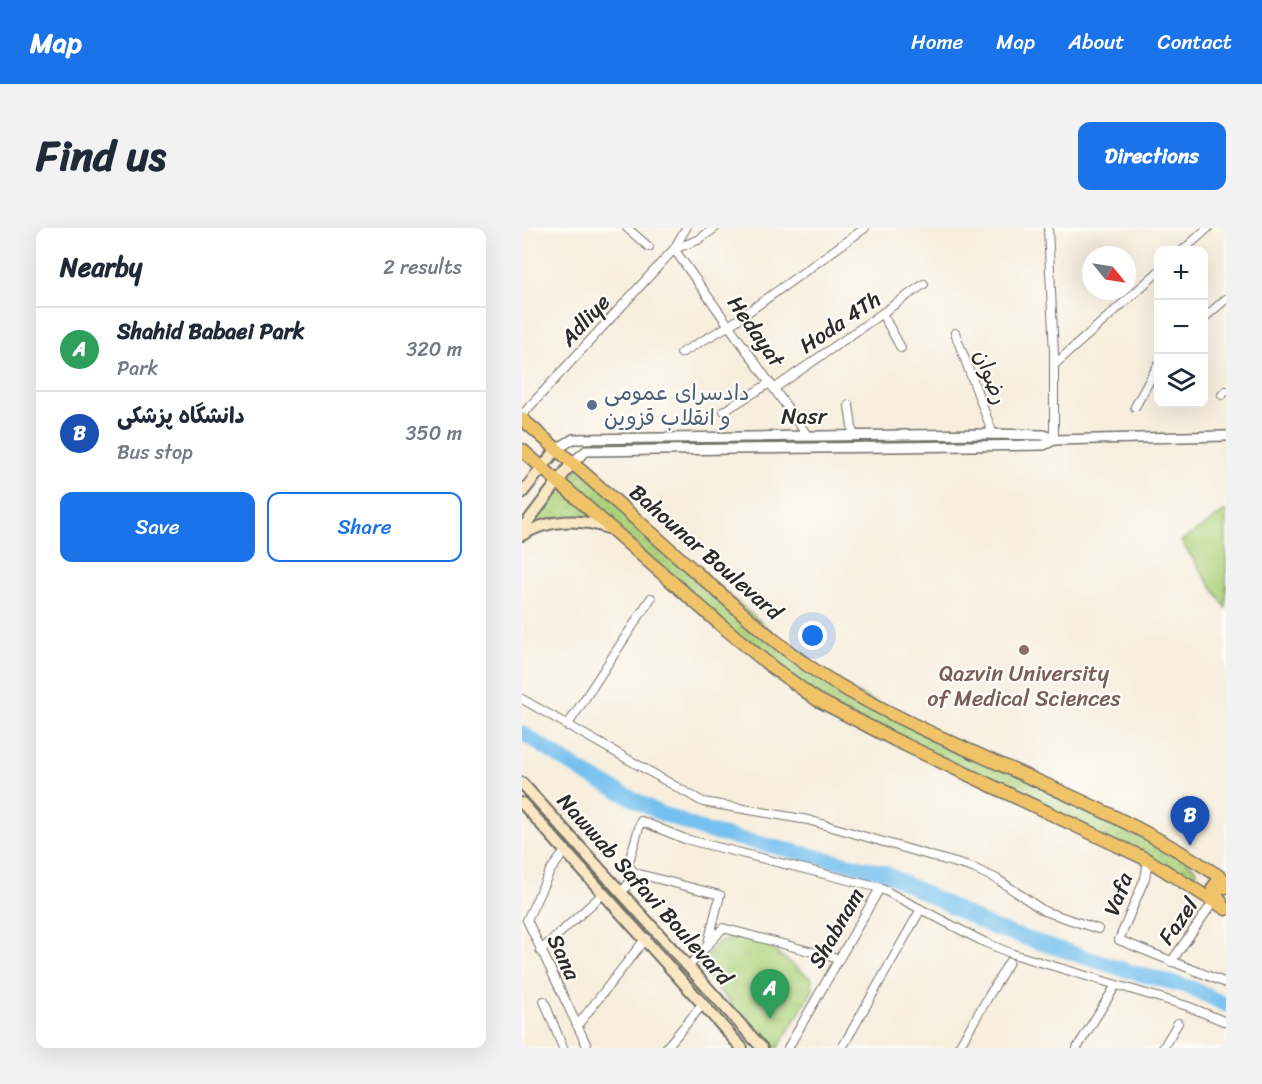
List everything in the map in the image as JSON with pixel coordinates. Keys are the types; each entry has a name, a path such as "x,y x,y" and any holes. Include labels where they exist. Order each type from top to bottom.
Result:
{"main road":[{"name":"Bahounar Boulevard","path":"522,417 556,450 762,629 828,679 896,715 1173,847 1226,881"},
{"name":"Bahounar Boulevard","path":"522,450 771,667 816,699 895,740 1148,860 1226,908"},
{"path":"524,490 556,450"},
{"path":"522,529 572,463"},
{"path":"524,490 537,491 543,500"},
{"path":"522,535 538,527 562,522 588,522 612,529"},
{"name":"Nawwab Safavi Boulevard","path":"522,783 762,1048"},
{"name":"Nawwab Safavi Boulevard","path":"522,803 646,938 741,1047"},
{"path":"1161,867 1189,878 1197,873 1194,865 1173,847"},
{"path":"1226,887 1215,885 1212,888 1226,908"},
{"path":"741,1047 753,1038"}],"street":[{"path":"627,228 649,247"},
{"path":"675,249 686,228"},
{"path":"675,249 698,240 715,228"},
{"path":"681,353 730,325 865,228"},
{"path":"1048,228 1054,365 1054,440"},
{"path":"1188,246 1208,228"},
{"name":"Hedayat","path":"675,249 807,435"},
{"name":"Adliye","path":"522,417 675,249"},
{"path":"1054,365 1154,276"},
{"name":"Hoda 4Th","path":"724,411 773,385 883,315 924,284"},
{"path":"1208,314 1226,299"},
{"path":"883,315 900,348"},
{"name":"رضوان","path":"955,333 993,434"},
{"path":"1135,407 1154,372"},
{"path":"849,405 853,435"},
{"name":"Nasr","path":"556,450 573,439 993,434 1044,435 1054,440"},
{"name":"Nasr","path":"572,463 586,451 1044,445 1054,440 1226,436"},
{"path":"567,726 651,598"},
{"path":"522,699 703,802 799,818 963,865 997,879 1044,911 1098,929"},
{"path":"708,944 720,895 635,873 628,865 640,821 685,839 880,888 1014,954 1187,1006 1226,1022"},
{"name":"Sana","path":"566,850 550,870 527,920 588,1048"},
{"name":"Vafa","path":"1148,860 1145,878 1119,940 1171,962"},
{"path":"622,893 635,873"},
{"name":"Shabnam","path":"788,1048 880,888"},
{"path":"540,951 604,893"},
{"name":"Fazel","path":"1171,962 1214,901"},
{"path":"842,1048 921,909"},
{"path":"688,967 723,928 839,959"},
{"path":"577,1026 646,938"},
{"path":"958,1048 1009,962"},
{"path":"1171,962 1226,983"},
{"path":"1077,1048 1116,985"},
{"path":"544,1001 563,1048"},
{"path":"666,1048 703,1004"},
{"path":"1163,1048 1178,1023"}],"green space":[{"path":"578,468 828,679 1159,839 1196,869 1197,873 1189,878 1182,875 816,699 598,524 522,529 557,481 563,485"},
{"path":"1226,511 1226,608 1181,541"},
{"path":"735,937 762,942 812,979 813,990 778,1048 769,1048 698,966 718,942"}],"waterway":[{"path":"522,733 584,773 658,812 706,831 883,872 994,928 1128,971 1192,988 1226,1005"}],"place":[{"name":"دادسرای عمومی و انقلاب قزوین","path":"592,405"},
{"name":"Qazvin University of Medical Sciences","path":"1024,650"},
{"name":"دانشگاه پزشکی","path":"1190,846"},
{"name":"Shahid Babaei Park","path":"770,1019"}]}
